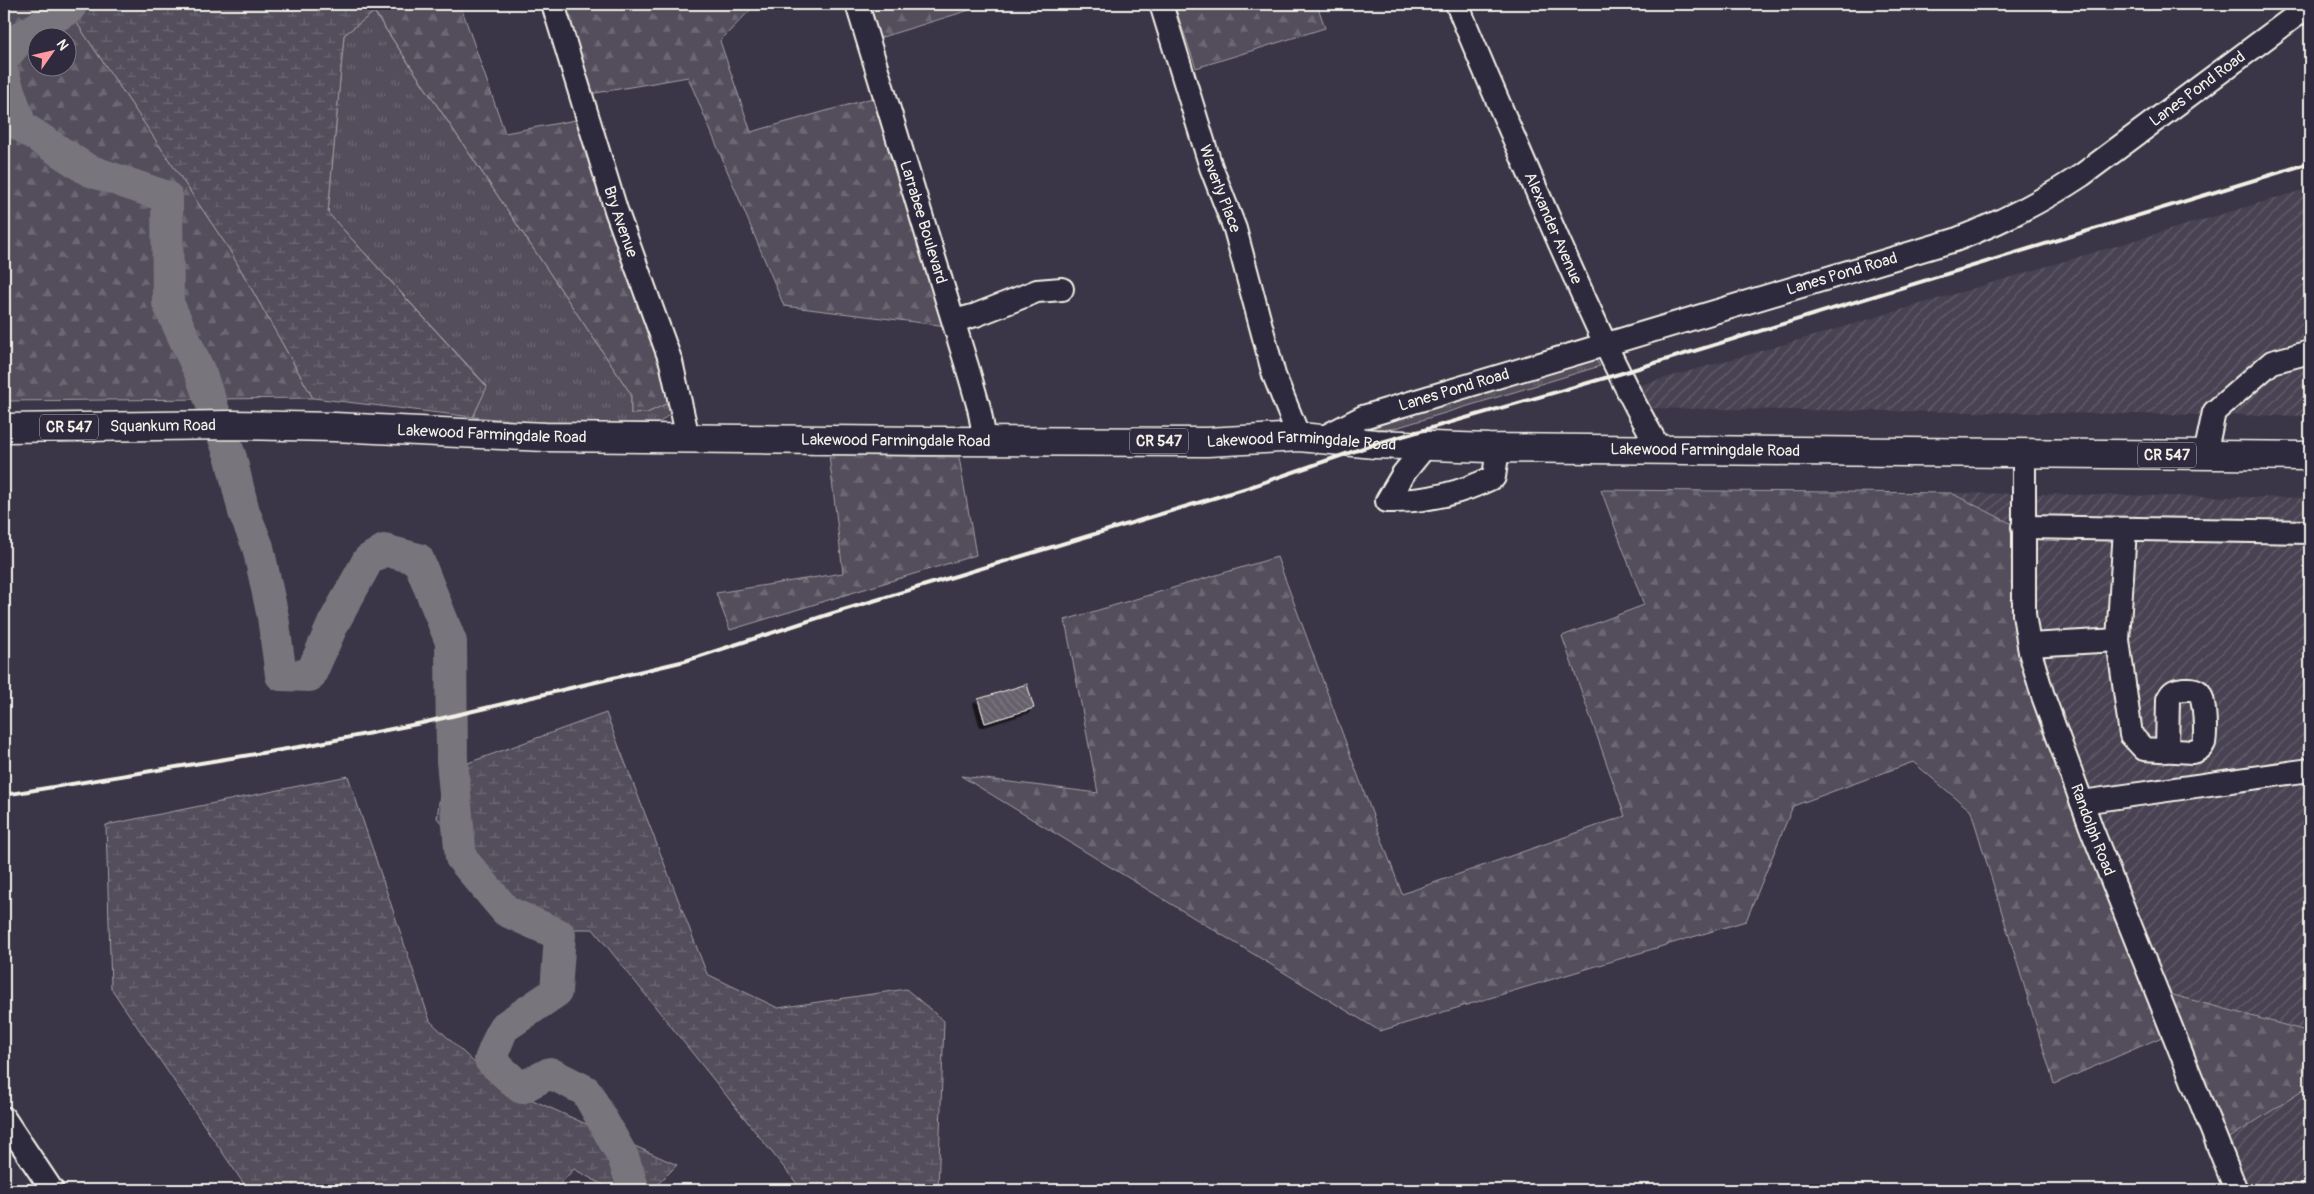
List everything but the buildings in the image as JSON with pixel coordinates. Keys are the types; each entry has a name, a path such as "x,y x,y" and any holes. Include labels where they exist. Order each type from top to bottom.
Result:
{"main road":[{"name":"Lakewood Farmingdale Road","path":"232,425 482,435 1207,442 1311,437 1425,447 2310,456"},
{"name":"Squankum Road","path":"4,428 232,425"}],"street":[{"name":"Bry Avenue","path":"553,4 616,210 671,362 688,438"},
{"name":"Larrabee Boulevard","path":"857,4 954,321 979,408 985,440"},
{"name":"Waverly Place","path":"1161,4 1211,168 1235,229 1274,375 1311,437"},
{"name":"Alexander Avenue","path":"1457,4 1490,85 1606,344 1635,407 1659,448"},
{"name":"Lanes Pond Road","path":"1311,437 1363,417 1954,240 2002,222 2044,200 2082,175 2310,5"},
{"path":"954,321 976,315 1037,291 1062,289"},
{"path":"2205,455 2214,412 2272,362 2310,352"},
{"path":"1425,447 1403,474 1387,501 1433,498 1474,487 1494,476 1498,448"},
{"name":"Randolph Road","path":"2024,454 2024,614 2029,645 2043,696 2082,802 2236,1190"},
{"path":"2023,527 2310,532"},
{"path":"2124,528 2118,640 2131,734 2144,749 2167,752"},
{"path":"2029,645 2118,640"},
{"path":"2082,802 2310,770"},
{"path":"4,1118 52,1190"}],"shaded area":[{"path":"2310,188 2310,416 1633,408 1623,390 1820,334"},
{"path":"1951,493 2310,498 2310,1032 2155,990 2048,710 2016,526"},
{"path":"2310,1086 2310,1190 2235,1190 2217,1146"}],"green space":[{"path":"4,4 64,4 229,249 313,398 4,401"},
{"path":"64,4 369,4 374,12 344,35 328,213 487,387 473,417 313,398 229,249"},
{"path":"369,4 460,4 505,133 581,119 664,363 670,402 647,413 631,414 631,394"},
{"path":"555,4 756,4 720,41 751,132 887,94 964,328 784,306 688,77 584,95"},
{"path":"868,4 989,4 879,38"},
{"path":"1174,4 1317,4 1325,28 1196,68"},
{"path":"374,12 631,394 631,414 647,413 670,402 671,413 659,423 533,422 473,417 487,386 328,213 344,35"},
{"path":"1589,359 1596,360 1600,366 1392,429 1373,428 1373,423"},
{"path":"829,455 959,457 976,555 730,630 716,593 843,573"},
{"path":"1601,490 1951,493 2016,526 2048,710 2155,990 2310,1032 2310,1086 2217,1146 2171,1033 2054,1084 1971,811 1913,762 1793,806 1746,921 1380,1031 961,776 1098,793 1065,620 1277,557 1402,894 1625,816 1562,636 1644,605"},
{"path":"606,713 707,974 778,1008 906,989 944,1021 938,1190 802,1190 593,929 534,929 437,818 443,772"},
{"path":"348,776 430,1021 497,1084 677,1165 652,1190 612,1190 574,1169 554,1190 248,1190 111,988 106,825"}],"waterway":[{"path":"4,58 21,37 70,8 70,4"},
{"path":"4,76 21,126 88,170 167,197 168,303 201,375 231,458 244,512 258,547 273,617 281,675 310,676 333,624 368,560 384,550 418,559 451,642 452,761 461,858 506,911 560,935 556,992 503,1028 490,1060 521,1088 550,1073 586,1091 623,1157 634,1190"}],"railway":[{"path":"4,795 305,746 422,723 685,661 830,614 1247,488 1375,444 1619,374 2310,163"}]}
